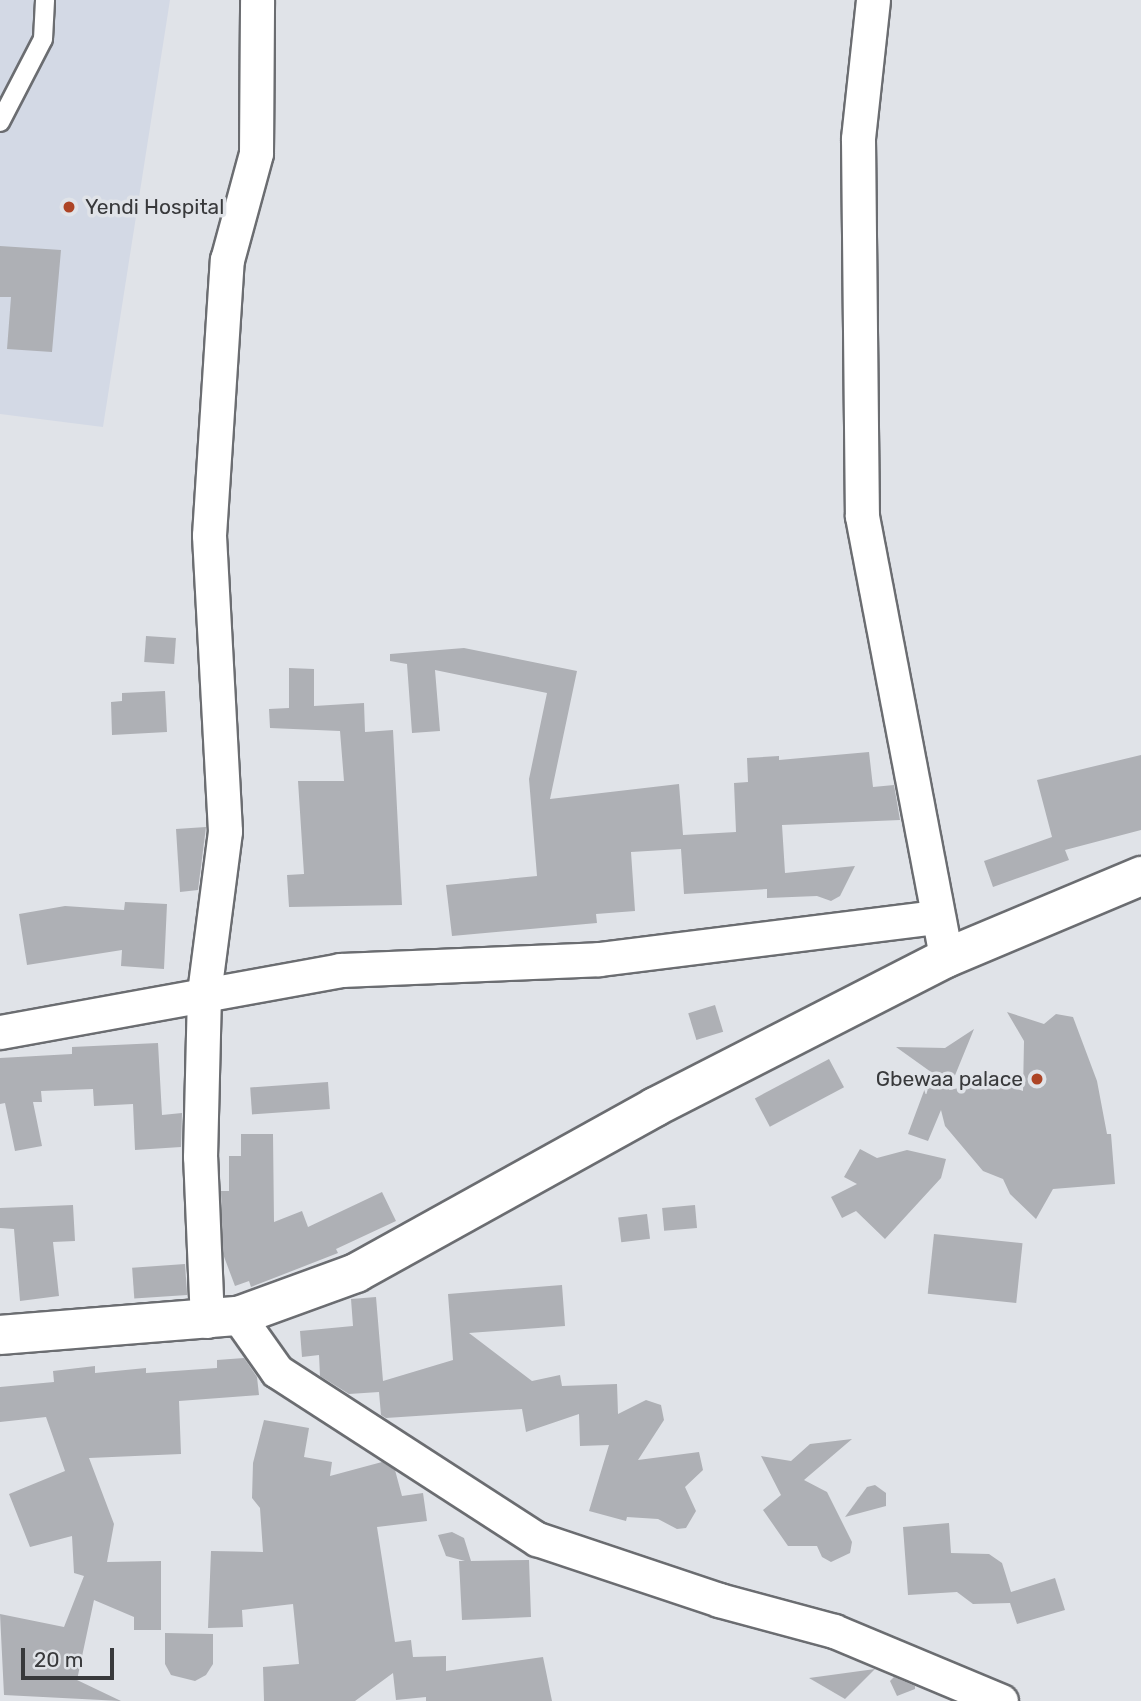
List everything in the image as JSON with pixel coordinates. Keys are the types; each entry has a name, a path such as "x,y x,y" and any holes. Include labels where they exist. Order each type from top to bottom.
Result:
{"main road":[{"path":"0,1335 223,1318 356,1273 655,1107 946,958 1141,876"}],"street":[{"path":"257,0 256,153 227,260 209,535 225,831 204,993 200,1157 223,1318 277,1371 537,1539 719,1600 834,1631 1001,1701"},
{"path":"873,0 858,139 862,516 936,917 946,958"},
{"path":"0,1032 340,970 599,959 936,917"}],"lane":[{"path":"0,122 43,39 45,0"}],"shaded area":[{"name":"Yendi Hospital","path":"0,0 170,0 103,427 0,414"}],"building":[{"path":"0,246 61,250 52,352 7,349 11,297 0,297"},
{"path":"146,636 176,638 174,664 144,662"},
{"path":"464,648 577,671 550,799 679,784 683,835 736,832 734,783 748,782 747,758 779,756 779,760 869,752 873,787 894,785 900,820 782,825 785,873 855,866 840,896 831,901 817,896 767,898 767,889 684,894 681,849 631,852 635,911 596,914 597,923 452,936 446,885 537,876 529,779 547,693 435,670 440,731 412,733 407,664 390,661 390,654"},
{"path":"289,668 314,669 314,706 364,703 365,732 393,730 402,905 289,907 287,875 304,874 298,781 344,781 340,731 270,728 269,709 289,708"},
{"path":"165,691 167,732 112,735 111,702 122,701 122,693"},
{"path":"1141,755 1141,830 1065,850 1069,860 993,887 984,861 1052,837 1037,780"},
{"path":"206,827 198,890 180,892 176,829"},
{"path":"125,902 167,904 164,969 121,966 122,950 27,965 19,914 65,906 124,910"},
{"path":"715,1005 723,1032 696,1040 688,1013"},
{"path":"1007,1012 1044,1024 1056,1014 1073,1017 1097,1081 1107,1134 1111,1134 1115,1184 1053,1189 1036,1219 1010,1194 1003,1179 983,1171 945,1126 941,1110 928,1141 908,1134 931,1072 896,1047 945,1048 974,1029 949,1090 994,1081 1023,1091 1024,1041"},
{"path":"158,1043 162,1115 182,1113 181,1147 135,1150 133,1104 94,1106 93,1089 41,1091 42,1102 33,1102 42,1146 15,1151 5,1103 0,1104 0,1058 72,1054 72,1047"},
{"path":"829,1059 844,1087 770,1127 755,1098"},
{"path":"328,1082 330,1109 252,1114 250,1087"},
{"path":"241,1134 273,1134 274,1222 302,1211 308,1227 382,1192 396,1221 336,1249 338,1253 251,1287 249,1281 235,1286 223,1254 221,1191 229,1191 229,1156 241,1156"},
{"path":"860,1149 877,1158 907,1150 946,1159 941,1178 885,1239 856,1211 842,1218 831,1197 857,1184 844,1177"},
{"path":"73,1205 75,1241 53,1242 59,1296 20,1301 14,1229 0,1228 0,1208"},
{"path":"695,1205 697,1228 664,1231 662,1208"},
{"path":"647,1214 650,1239 621,1242 618,1218"},
{"path":"934,1234 1023,1243 1016,1303 928,1294"},
{"path":"185,1264 187,1295 134,1299 132,1268"},
{"path":"562,1285 565,1326 469,1333 532,1381 560,1375 562,1386 617,1384 618,1414 646,1400 661,1405 664,1420 638,1460 699,1452 703,1470 685,1487 696,1511 686,1528 677,1529 658,1519 627,1517 626,1521 589,1511 609,1445 580,1446 579,1414 526,1432 522,1409 386,1418 381,1415 379,1392 349,1394 320,1376 319,1355 302,1357 300,1331 353,1326 351,1299 376,1297 383,1381 453,1360 448,1294"},
{"path":"244,1358 257,1377 259,1395 179,1401 181,1454 89,1458 114,1524 107,1562 161,1561 161,1630 134,1630 134,1617 94,1600 77,1680 121,1701 4,1695 0,1614 64,1627 84,1576 74,1573 72,1536 30,1547 9,1494 65,1471 46,1417 0,1422 0,1387 54,1382 53,1371 95,1366 95,1373 146,1368 146,1373 217,1368 217,1360"},
{"path":"264,1420 309,1428 304,1457 332,1462 330,1476 382,1462 395,1470 402,1496 423,1493 427,1521 377,1527 395,1642 411,1640 413,1657 446,1656 446,1671 543,1657 552,1701 426,1701 426,1697 396,1700 393,1673 355,1701 264,1701 263,1667 299,1664 293,1604 242,1610 243,1627 208,1628 211,1551 263,1552 260,1508 252,1498 253,1463"},
{"path":"852,1439 804,1480 827,1492 852,1542 850,1553 831,1562 822,1557 817,1546 788,1546 763,1510 781,1495 761,1456 791,1461 810,1444"},
{"path":"875,1485 886,1493 886,1506 845,1517 867,1487"},
{"path":"949,1523 951,1553 989,1554 1002,1563 1011,1592 1055,1578 1065,1610 1017,1624 1010,1603 973,1604 957,1592 908,1595 903,1527"},
{"path":"452,1532 464,1538 471,1561 529,1560 531,1617 462,1620 459,1561 465,1561 446,1556 438,1535"},
{"path":"165,1633 213,1634 213,1664 206,1675 195,1681 171,1675 165,1664"},
{"path":"875,1669 845,1699 809,1678"},
{"path":"894,1677 915,1686 915,1689 897,1696 890,1681"}],"place":[{"name":"Yendi Hospital","path":"69,207"},
{"name":"Gbewaa palace","path":"1037,1079"}]}
